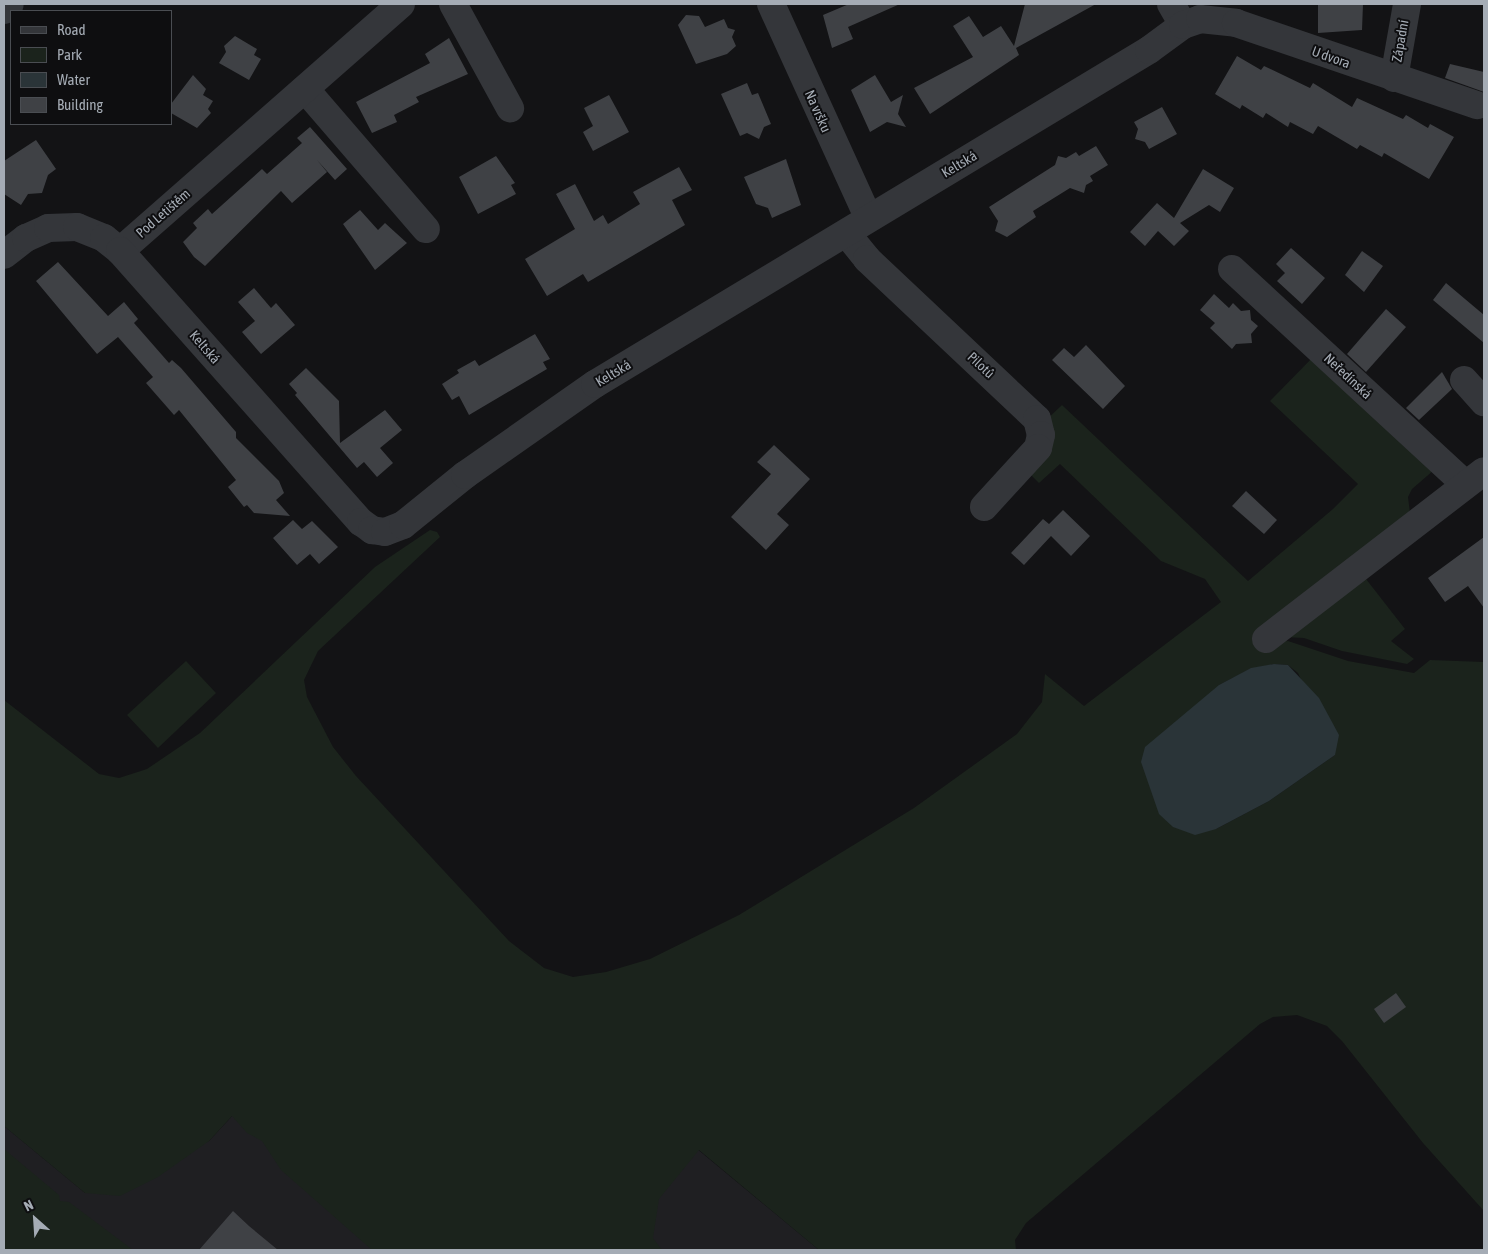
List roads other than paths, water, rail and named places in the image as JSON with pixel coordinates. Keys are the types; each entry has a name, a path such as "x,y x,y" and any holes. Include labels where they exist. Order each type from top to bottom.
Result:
{"street":[{"path":"4,10 10,4"},
{"name":"Pod Letištěm","path":"120,250 401,4"},
{"path":"453,4 510,108"},
{"name":"Na vršku","path":"771,4 868,217"},
{"name":"Západní","path":"1394,78 1407,4"},
{"name":"Keltská","path":"120,250 346,507 368,528 385,532 403,525 465,475 595,384 847,234 868,217 1149,50 1177,14"},
{"name":"U dvora","path":"1177,14 1236,23 1477,105"},
{"path":"305,88 426,229"},
{"path":"4,255 36,232 64,225 90,231 120,250"},
{"name":"Pilotů","path":"847,234 867,259 1037,420 1041,435 1038,448 984,507"},
{"name":"Neředínská","path":"1232,269 1474,477 1266,639"},
{"path":"1464,380 1484,402"}],"water":[{"path":"1274,664 1288,665 1319,698 1339,735 1335,755 1269,801 1216,829 1195,835 1173,827 1159,814 1141,762 1145,747 1219,685 1251,668"}]}
